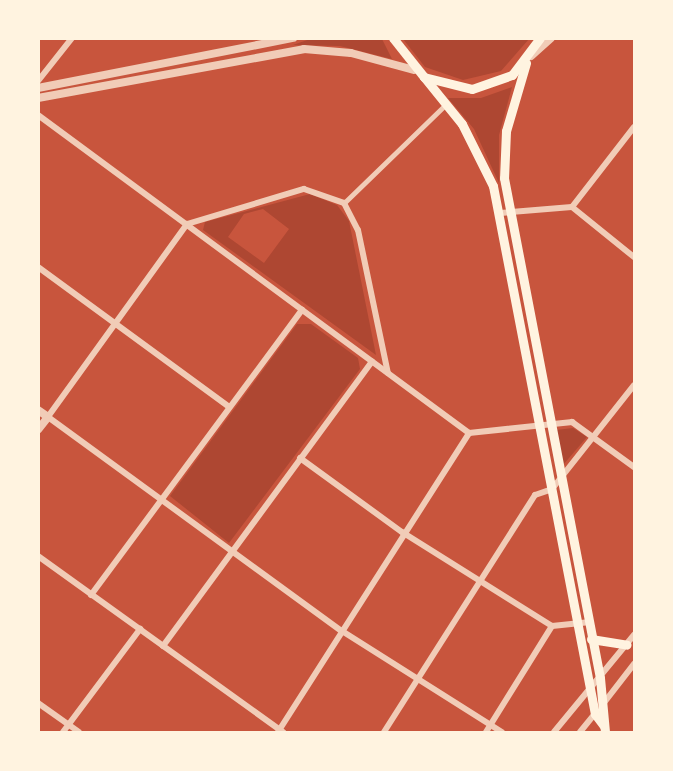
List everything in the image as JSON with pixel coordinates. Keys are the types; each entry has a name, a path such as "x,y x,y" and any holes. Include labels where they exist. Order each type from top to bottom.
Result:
{"main road":[{"path":"393,38 414,70 424,77 475,145 505,213"},
{"path":"540,38 528,60 505,142 505,213 545,425 552,489 583,623 591,639 600,678 605,729"},
{"path":"424,77 472,89 504,80 528,60"},
{"path":"545,425 560,479 595,714 605,729"},
{"path":"591,639 626,645"}],"street":[{"path":"38,81 72,38"},
{"path":"38,88 293,38"},
{"path":"528,60 551,38"},
{"path":"38,98 303,49 351,52 414,70"},
{"path":"344,203 445,104"},
{"path":"38,115 469,433 572,422 594,435 635,467"},
{"path":"572,207 635,127"},
{"path":"38,430 118,325 187,224 304,189 344,203 358,230 388,373"},
{"path":"505,213 572,207 635,257"},
{"path":"38,267 229,407"},
{"path":"91,595 302,310"},
{"path":"163,646 372,361"},
{"path":"384,733 535,495 552,489 635,385"},
{"path":"38,410 342,631 502,733"},
{"path":"38,556 280,732 402,533 469,433"},
{"path":"300,458 402,533 552,626 583,623"},
{"path":"486,733 552,626"},
{"path":"63,733 140,629"},
{"path":"554,733 635,635"},
{"path":"580,733 635,664"},
{"path":"38,703 79,733"}],"shaded area":[{"path":"310,39 382,39 392,59 340,46 293,45"},
{"path":"403,39 529,39 501,71 463,80 425,67"},
{"path":"512,87 499,135 499,183 474,129 448,98 481,98"},
{"path":"310,194 337,205 349,221 376,355 203,230 205,222","holes":["263,209 289,229 264,263 228,237 244,214"]},
{"path":"297,324 311,324 358,358 360,369 229,543 170,496"},
{"path":"573,428 587,437 563,465 556,430"}]}
